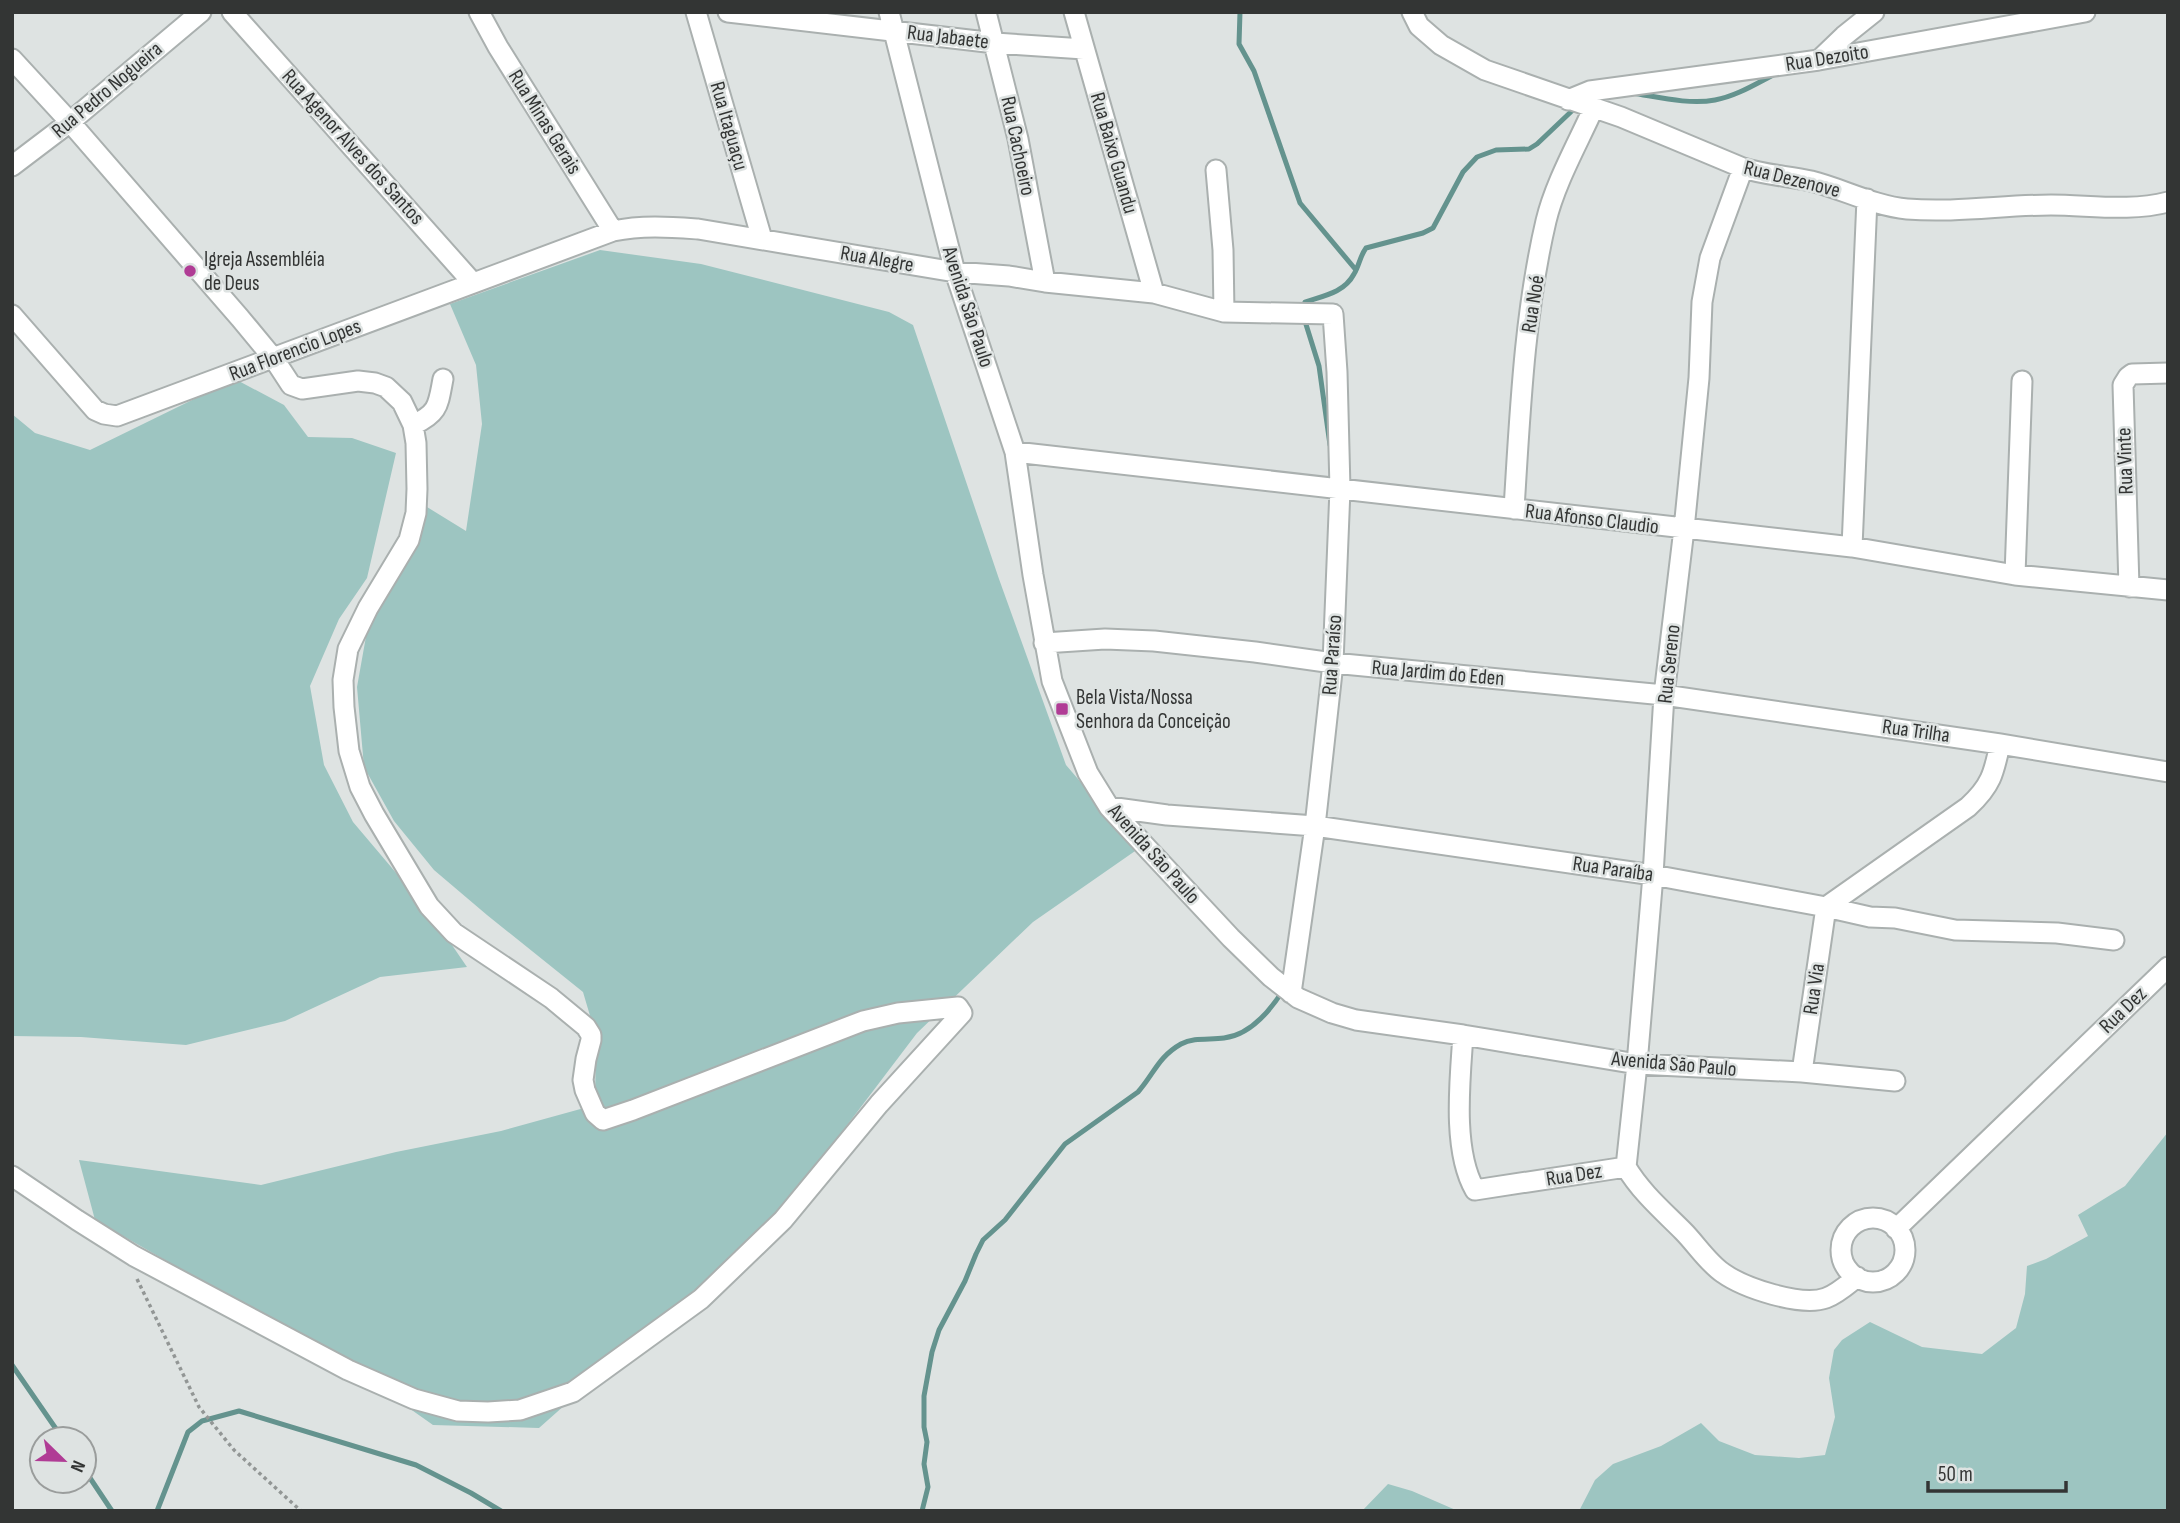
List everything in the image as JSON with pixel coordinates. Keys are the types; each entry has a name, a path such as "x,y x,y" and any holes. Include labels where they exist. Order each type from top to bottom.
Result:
{"street":[{"name":"Rua Pedro Nogueira","path":"12,166 70,122 201,12"},
{"name":"Rua Agenor Alves dos Santos","path":"232,12 473,283"},
{"name":"Rua Minas Gerais","path":"478,12 613,231"},
{"name":"Rua Itaguaçu","path":"696,12 762,239"},
{"name":"Rua Jabaete","path":"728,12 892,22 995,43 1084,48"},
{"name":"Rua Cachoeiro","path":"986,12 1018,139 1045,282"},
{"name":"Rua Baixo Guandu","path":"1074,12 1154,293"},
{"name":"Rua Dezenove","path":"1412,12 1419,26 1441,46 1485,70 1652,128 1756,172 1811,181 1906,209 2053,205 2140,206 2168,202"},
{"path":"1819,60 1874,12"},
{"name":"Rua Dezoito","path":"1568,100 1590,91 1819,60 2085,12"},
{"name":"Avenida São Paulo","path":"892,22 955,272 1015,452 1044,643 1052,681 1068,725 1088,773 1109,807 1231,938 1291,993 1318,1008 1356,1020 1637,1064 1802,1072 1895,1081"},
{"path":"12,59 70,122 274,359 287,381 297,388 317,388 358,381 375,383 386,387 402,401 413,425 416,443 416,513 409,540 353,637 344,665 344,707 349,751 360,787 429,906 454,933 551,998 586,1027 591,1041 583,1080 597,1116 603,1120 633,1110 863,1021 898,1013 958,1007 962,1010 961,1016 879,1104 783,1220 701,1299 573,1392 520,1409 458,1411 414,1399 348,1370 134,1256 12,1175"},
{"name":"Rua Noé","path":"1514,509 1526,355 1547,220 1594,107"},
{"name":"Rua Sereno","path":"1626,1167 1653,875 1664,695 1699,378 1702,302 1714,245 1743,168"},
{"path":"1216,170 1222,223 1224,312"},
{"path":"1852,547 1867,199"},
{"name":"Rua Alegre","path":"613,231 645,226 698,229 955,272 1154,293 1224,312 1332,314"},
{"name":"Rua Florencio Lopes","path":"12,315 89,405 99,413 117,416 613,231"},
{"name":"Rua Paraíso","path":"1291,993 1315,826 1333,663 1340,489 1337,372 1332,314"},
{"name":"Rua Vinte","path":"2129,587 2123,385 2132,374 2168,373"},
{"path":"413,425 428,418 434,411 443,379"},
{"path":"2015,575 2021,380"},
{"name":"Rua Afonso Claudio","path":"1015,452 1852,547 2015,575 2168,590"},
{"name":"Rua Jardim do Eden","path":"1044,643 1105,639 1154,641 1333,663 1664,695"},
{"name":"Rua Trilha","path":"1664,695 2000,744 2168,772"},
{"path":"1826,906 1968,807 1983,793 1993,776 2000,744"},
{"name":"Rua Paraíba","path":"1109,807 1167,815 1315,826 1653,875 1826,906 1870,917 1895,918 1955,930 2057,933 2114,940"},
{"name":"Rua Via","path":"1802,1072 1826,906"},
{"name":"Rua Dez","path":"1896,1229 2168,967"},
{"name":"Rua Dez","path":"1463,1035 1460,1122 1464,1154 1475,1190 1626,1167 1638,1187 1722,1272 1744,1285 1808,1301 1824,1300 1857,1278"},
{"path":"1872,1218 1889,1223 1896,1229 1904,1244 1898,1270 1883,1280 1874,1282 1857,1278 1842,1256 1842,1247 1849,1230 1855,1224 1872,1218"}],"path":[{"path":"134,1256 138,1282 199,1407 234,1450 301,1511"}],"shaded area":[{"path":"600,250 701,264 889,312 913,325 999,579 1066,765 1138,849 1033,922 917,1033 779,1215 539,1428 433,1425 345,1363 95,1220 79,1160 261,1185 396,1152 501,1131 595,1105 596,1036 583,992 434,870 394,821 364,767 357,687 370,614 390,562 427,507 466,531 482,424 476,365 450,304"},
{"path":"235,379 284,405 308,437 352,438 396,453 367,578 339,619 310,686 324,765 353,822 430,913 467,967 380,977 285,1021 186,1045 81,1037 12,1036 12,414 35,433 90,450"},
{"path":"2168,1132 2168,1511 1579,1511 1595,1480 1613,1464 1661,1446 1701,1423 1719,1441 1755,1455 1799,1458 1825,1455 1835,1417 1829,1378 1834,1350 1842,1340 1870,1322 1922,1347 1982,1354 2016,1328 2025,1294 2027,1266 2046,1259 2088,1236 2078,1215 2125,1186"},
{"path":"1388,1484 1412,1491 1458,1511 1362,1511"}],"waterway":[{"path":"1240,12 1239,44 1254,71 1300,203 1356,270"},
{"path":"1632,93 1684,101 1715,100 1739,92 1777,73"},
{"path":"1303,308 1305,302 1345,286 1366,248 1433,228 1463,172 1477,157 1496,150 1529,149 1576,107"},
{"path":"1304,318 1319,366 1330,445"},
{"path":"922,1511 928,1487 924,1464 927,1442 924,1396 932,1352 939,1330 983,1240 1005,1220 1065,1144 1138,1092 1173,1049 1191,1040 1224,1038 1242,1032 1265,1015 1282,992"},
{"path":"12,1365 53,1425"},
{"path":"157,1511 188,1432 202,1421 239,1411 416,1465 501,1511"},
{"path":"98,1490 112,1511"}],"place":[{"name":"Igreja Assembléia de Deus","path":"190,271"},
{"name":"Bela Vista/Nossa Senhora da Conceição","path":"1062,709"}]}
